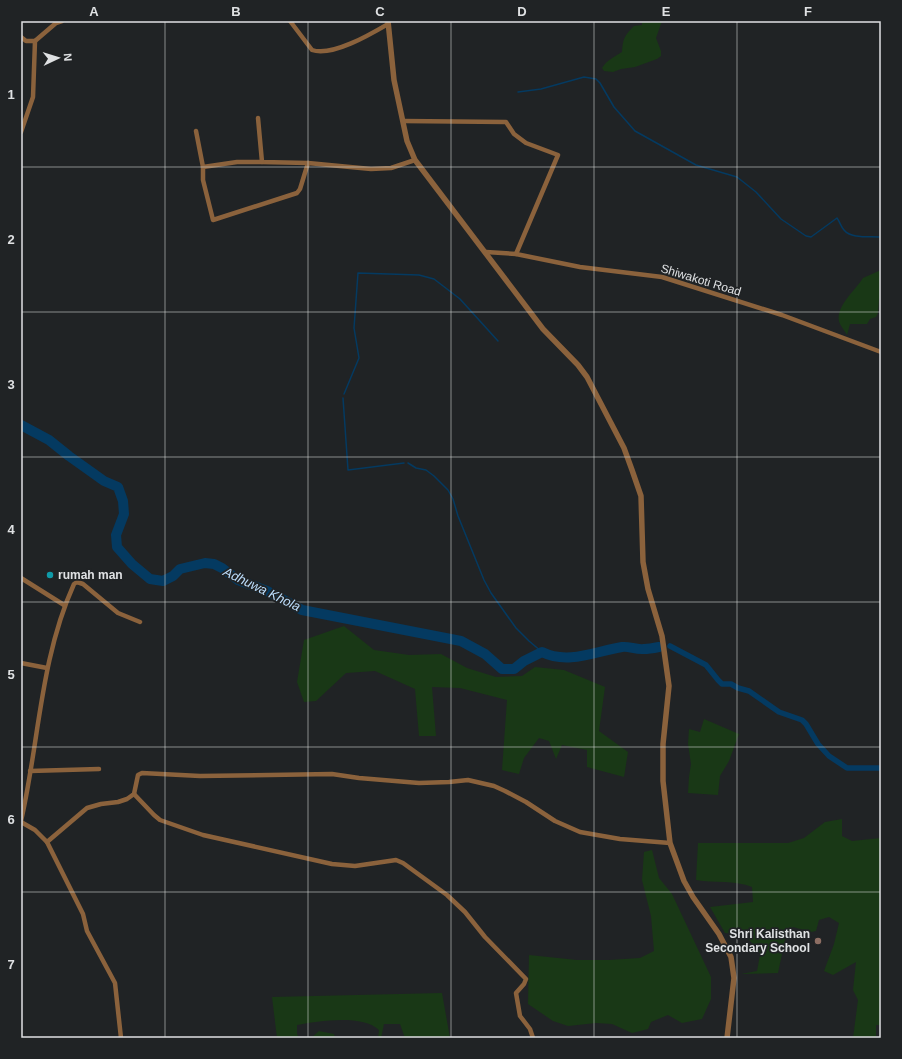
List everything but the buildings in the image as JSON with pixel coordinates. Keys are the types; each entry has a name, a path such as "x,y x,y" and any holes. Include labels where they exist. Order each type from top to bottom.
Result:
{"street":[{"path":"21,36 26,40 35,41 56,23 62,21"},
{"path":"290,21 312,50 323,52 357,41 388,23 394,80 407,141 415,160 486,252 543,330 578,365 587,377 624,448 641,496 644,569 648,589 662,636 669,686 663,744 663,781 670,843 684,881 693,897 719,934 731,957 734,978 727,1038"},
{"path":"21,132 33,97 35,41"},
{"path":"258,118 262,162"},
{"path":"403,121 506,122 514,134 526,143 558,155 516,254"},
{"path":"196,131 203,167 203,180 213,220 296,193 300,189 308,163"},
{"path":"203,167 237,162 262,162 308,163 371,169 391,168 415,160"},
{"name":"Shiwakoti Road","path":"486,252 516,254 580,267 662,277 782,315 881,352"},
{"path":"21,578 64,605"},
{"path":"121,1038 116,983 87,932 83,914 47,842 35,830 21,822 47,668 64,605 74,584 77,582 83,584 118,612 140,622"},
{"path":"21,663 47,668"},
{"path":"30,771 100,769"},
{"path":"47,842 87,808 123,800 134,794 138,775 142,773 200,776 332,774 359,778 419,783 468,780 494,786 505,791 526,802 555,821 580,832 620,839 670,843"},
{"path":"134,794 154,816 160,820 203,835 332,864 355,866 396,860 403,862 447,895 465,912 485,937 526,979 524,984 516,993 517,1007 520,1016 530,1029 533,1038"}],"green space":[{"path":"642,21 662,21 656,38 661,51 661,56 657,59 635,67 613,72 604,71 602,68 606,63 622,52 624,41 628,32 634,26 642,25"},
{"path":"881,270 881,298 879,299 878,313 876,317 870,319 867,324 850,324 847,335 840,324 839,318 842,306 863,278"},
{"path":"344,626 374,650 409,655 441,654 467,668 496,677 522,676 535,667 564,670 605,687 599,731 628,752 624,777 587,767 587,750 562,745 556,759 549,741 539,738 524,758 519,774 502,770 507,700 460,688 432,687 436,736 419,736 415,689 375,671 346,673 316,701 304,702 297,682 304,640"},
{"path":"704,719 739,734 729,761 720,776 718,795 688,793 691,764 688,744 689,729 700,732"},
{"path":"842,819 842,836 852,841 881,838 881,1025 876,1025 876,1037 879,1038 853,1038 858,1000 853,990 856,962 833,975 824,971 834,944 839,923 829,917 819,920 816,931 811,932 793,927 786,935 778,973 741,974 757,971 760,955 753,944 743,936 725,933 710,907 753,902 752,887 732,882 696,880 698,843 788,843 804,838 825,822"},
{"path":"652,850 659,878 672,894 711,977 711,999 702,1019 682,1023 668,1015 651,1022 648,1029 632,1033 612,1024 596,1023 568,1026 553,1021 528,1004 529,955 577,960 609,960 640,958 654,951 651,916 642,880 644,852"},
{"path":"442,993 450,1038 405,1038 400,1024 384,1024 381,1038 378,1038 379,1030 372,1025 352,1020 340,1020 297,1025 297,1034 299,1038 277,1038 272,997"},
{"path":"319,1031 334,1034 335,1038 311,1038"}],"waterway":[{"path":"518,92 541,89 584,77 596,79 600,83 614,107 635,131 696,165 737,177 756,192 781,219 806,236 811,237 837,218 843,229 851,235 881,237"},
{"path":"344,394 359,358 354,328 358,273 419,275 434,279 460,299 498,341"},
{"path":"343,398 348,470 404,463"},
{"name":"Adhuwa Khola","path":"21,425 49,440 104,481 118,487 123,501 124,514 116,535 117,547 132,564 150,579 163,581 173,576 180,569 205,563 214,564 238,580 267,591 302,610 461,641 485,654 502,669 514,669 524,661 542,652 552,656 572,657 622,647 641,649 659,647"},
{"path":"408,463 416,468 426,470 448,490 453,499 458,516 484,580 491,593 516,628 542,652"},
{"path":"670,646 706,665 722,684 731,684 749,691 779,712 802,720 818,744 829,756 847,768 881,768"}],"place":[{"name":"rumah man","path":"50,575"},
{"name":"Shri Kalisthan Secondary School","path":"818,941"}]}
